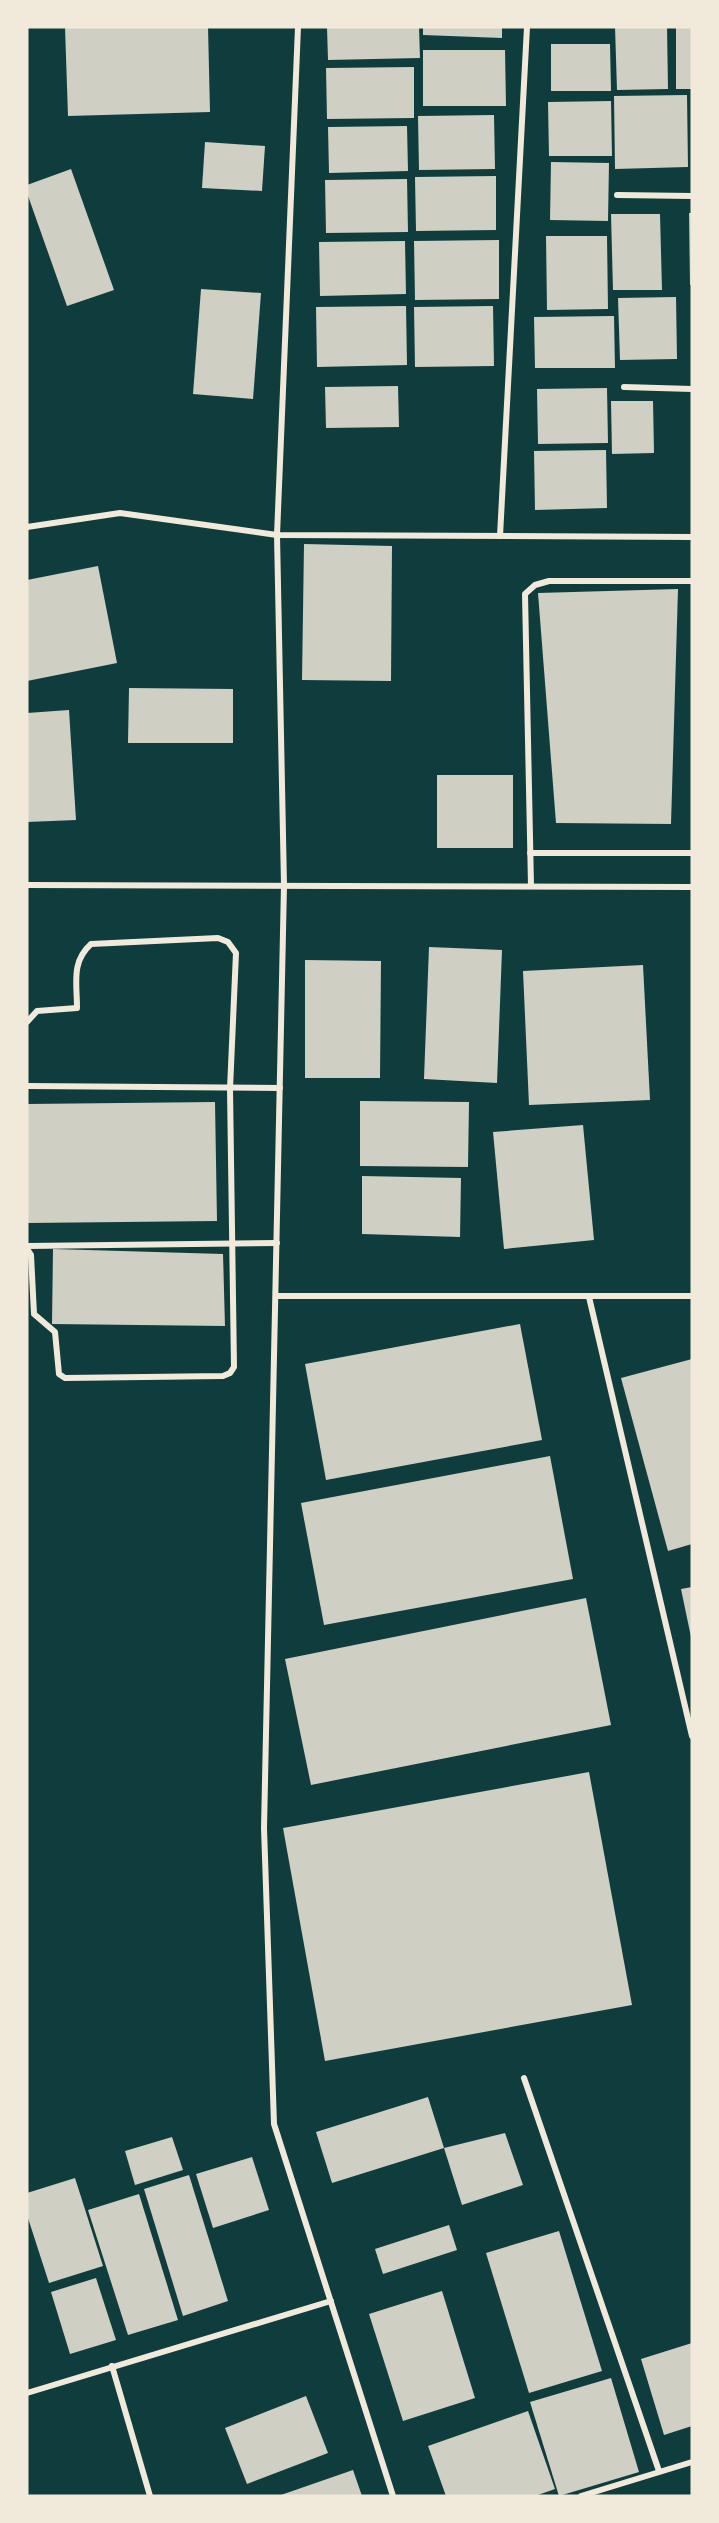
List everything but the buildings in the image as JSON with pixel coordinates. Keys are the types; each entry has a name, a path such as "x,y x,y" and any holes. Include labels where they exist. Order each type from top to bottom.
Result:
{"street":[{"path":"298,27 277,535 284,885 264,1828 274,2124 393,2496"},
{"path":"500,536 527,27"},
{"path":"617,195 692,196"},
{"path":"624,387 692,389"},
{"path":"27,527 120,513 277,535 692,537"},
{"path":"531,886 525,594 535,585 549,581 692,581"},
{"path":"530,853 692,853"},
{"path":"27,885 692,887"},
{"path":"27,1022 37,1011 77,1008 77,964 84,950 91,944 218,938 228,942 236,953 231,1089 234,1367 230,1374 65,1378 59,1374 55,1332 34,1314 32,1255 27,1247"},
{"path":"27,1086 280,1088"},
{"path":"27,1247 277,1243"},
{"path":"276,1296 692,1296"},
{"path":"589,1297 692,1736"},
{"path":"524,2079 659,2471"},
{"path":"27,2393 331,2301"},
{"path":"112,2366 150,2496"},
{"path":"581,2496 692,2462"}]}
